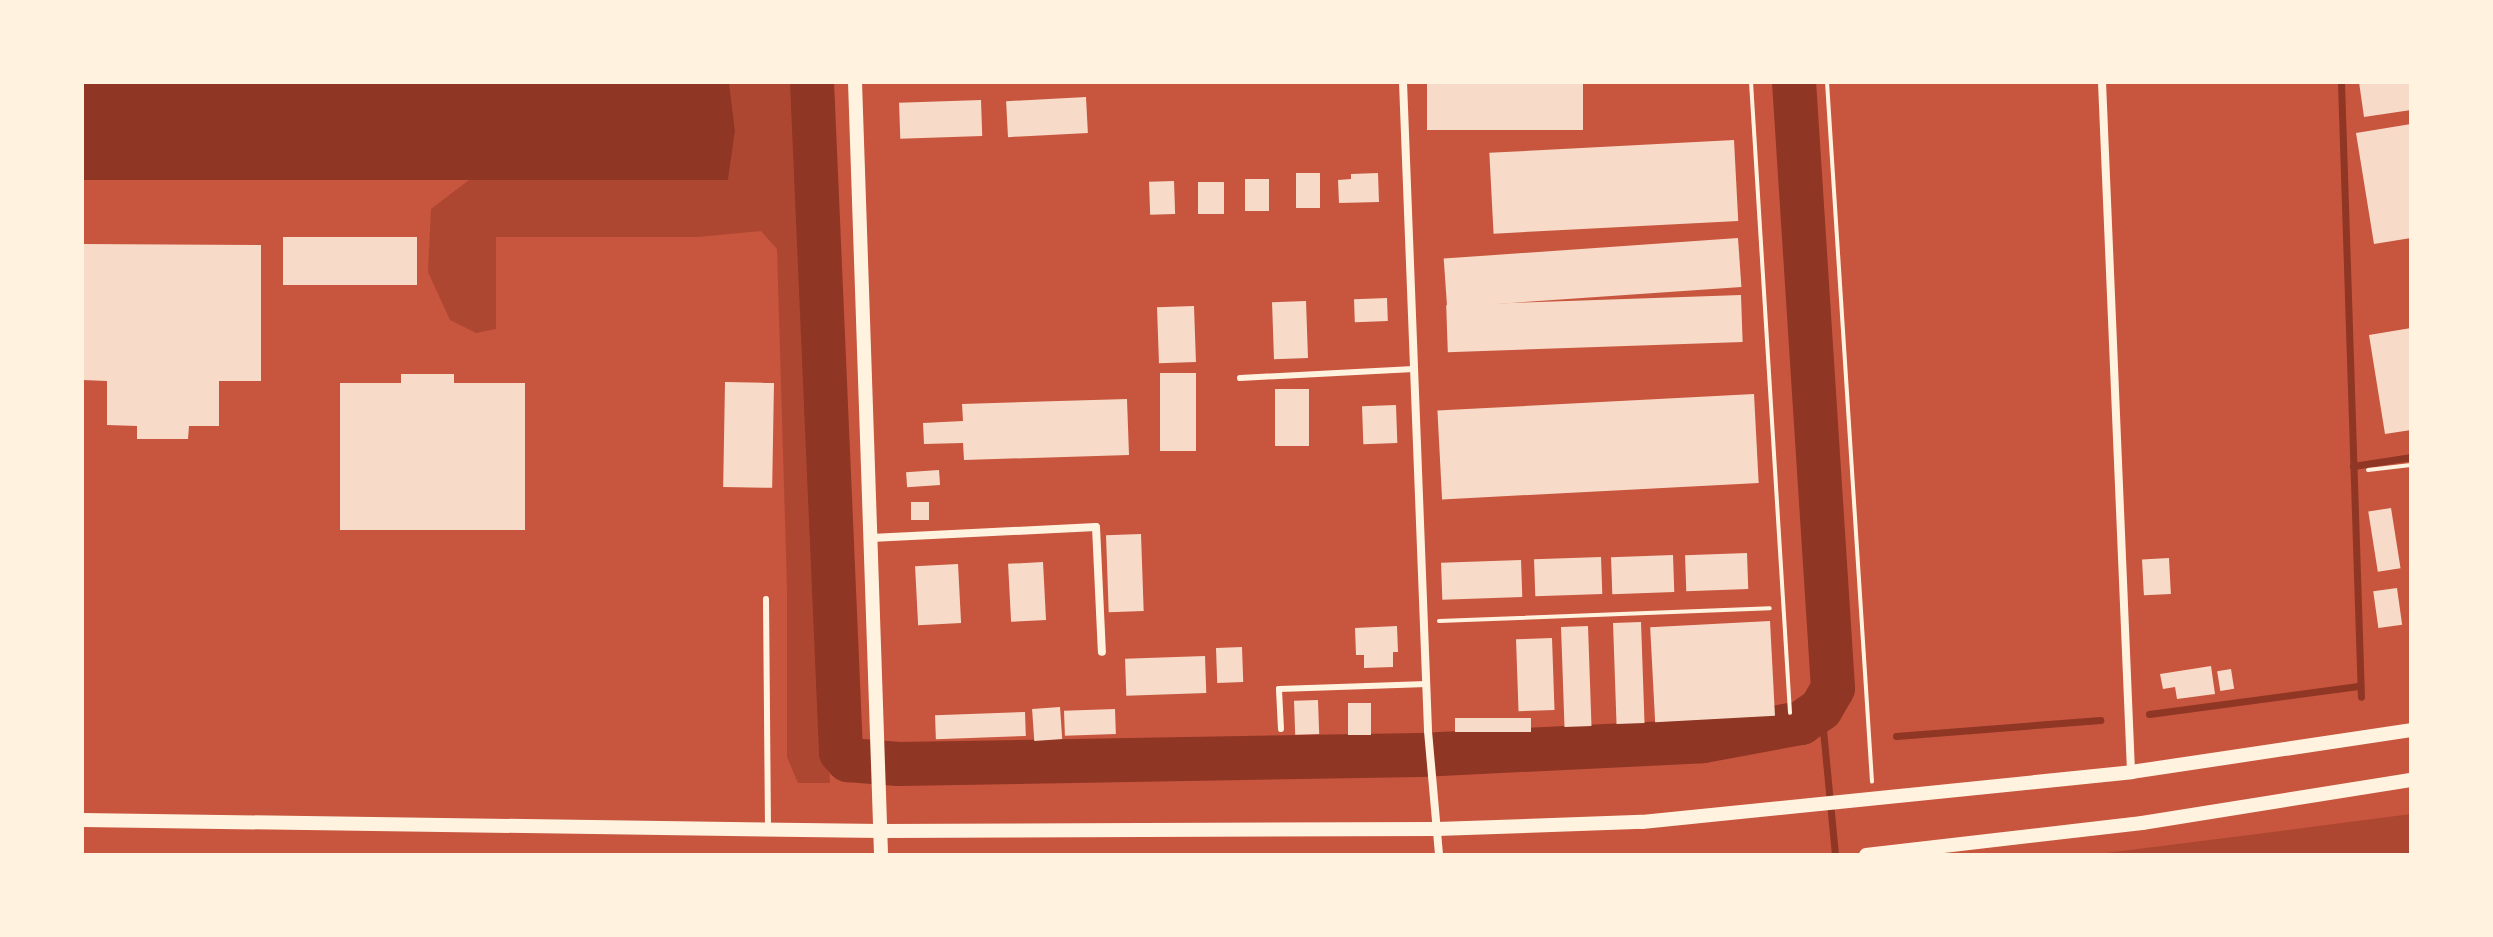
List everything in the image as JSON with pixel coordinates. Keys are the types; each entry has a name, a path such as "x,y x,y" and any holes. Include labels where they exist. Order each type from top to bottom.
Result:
{"street":[{"path":"855,82 881,855"},
{"path":"1403,82 1428,731 1439,855"},
{"path":"2102,82 2131,772"},
{"path":"871,538 1096,527 1102,652"},
{"path":"82,820 881,831 1437,829 1642,822 2131,772 2411,730"},
{"path":"1866,855 2142,823 2411,780"}],"lane":[{"path":"1240,378 1414,369"},
{"path":"766,599 768,830"},
{"path":"1281,729 1279,689 1427,684"}],"path":[{"path":"1751,82 1790,713"},
{"path":"1827,82 1873,800"},
{"path":"2368,470 2411,465"},
{"path":"1424,622 1770,608"}],"shaded area":[{"path":"82,82 729,82 735,131 728,180 82,180"},
{"path":"729,82 801,82 830,783 798,783 787,757 787,588 777,249 761,231 698,237 496,237 496,329 476,333 450,320 428,272 431,209 469,180 728,180 735,131"},
{"path":"2411,814 2411,855 2090,855 2281,831"}],"building":[{"path":"1427,82 1583,82 1583,130 1427,130"},
{"path":"2359,82 2411,82 2411,110 2364,117"},
{"path":"1086,97 1088,133 1008,137 1006,101"},
{"path":"981,100 982,136 900,139 899,103"},
{"path":"2411,124 2411,238 2374,244 2356,133"},
{"path":"1734,140 1738,221 1494,234 1489,153"},
{"path":"1296,173 1320,173 1320,208 1296,208"},
{"path":"1378,173 1379,202 1339,203 1338,180 1351,179 1351,174"},
{"path":"1245,179 1269,179 1269,211 1245,211"},
{"path":"1174,181 1175,214 1150,215 1149,182"},
{"path":"1198,182 1224,182 1224,214 1198,214"},
{"path":"283,237 417,237 417,285 283,285"},
{"path":"1738,238 1741,287 1447,307 1444,259"},
{"path":"82,244 261,245 261,381 219,381 219,426 189,426 188,439 137,439 137,426 107,425 107,381 82,380"},
{"path":"1741,295 1743,342 1448,352 1446,305"},
{"path":"1387,298 1388,321 1355,322 1354,299"},
{"path":"1306,301 1308,358 1274,359 1272,302"},
{"path":"1194,306 1196,362 1159,363 1157,307"},
{"path":"2411,328 2411,430 2385,434 2369,335"},
{"path":"1160,373 1196,373 1196,451 1160,451"},
{"path":"401,374 454,374 454,383 525,383 525,530 340,530 340,383 401,383"},
{"path":"725,382 774,383 772,488 723,487"},
{"path":"1275,389 1309,389 1309,446 1275,446"},
{"path":"1754,394 1759,483 1442,499 1437,411"},
{"path":"1127,399 1129,455 964,460 963,443 924,444 923,423 963,421 962,404"},
{"path":"1396,405 1397,443 1363,444 1362,406"},
{"path":"939,470 940,485 907,487 906,472"},
{"path":"911,502 929,502 929,520 911,520"},
{"path":"2391,508 2401,568 2378,572 2368,512"},
{"path":"1141,534 1144,611 1109,612 1106,535"},
{"path":"1747,553 1748,589 1686,591 1685,555"},
{"path":"1673,555 1674,592 1612,594 1611,557"},
{"path":"1601,557 1602,594 1535,596 1534,559"},
{"path":"2169,558 2171,594 2144,595 2142,559"},
{"path":"1521,560 1522,597 1442,600 1441,563"},
{"path":"1043,562 1046,620 1011,622 1008,564"},
{"path":"958,564 961,623 918,625 915,566"},
{"path":"2397,588 2402,625 2378,628 2373,591"},
{"path":"1770,621 1775,716 1655,722 1650,627"},
{"path":"1641,622 1645,723 1617,724 1613,623"},
{"path":"1397,626 1398,652 1393,652 1393,667 1364,668 1364,655 1356,655 1355,628"},
{"path":"1588,626 1591,726 1565,727 1561,627"},
{"path":"1552,638 1555,710 1519,711 1516,639"},
{"path":"1242,647 1243,682 1217,683 1216,648"},
{"path":"1205,656 1206,693 1126,696 1125,659"},
{"path":"2211,666 2215,694 2177,699 2175,687 2163,689 2160,674"},
{"path":"2231,669 2234,689 2220,691 2217,671"},
{"path":"1318,700 1319,734 1295,735 1294,701"},
{"path":"1348,703 1371,703 1371,735 1348,735"},
{"path":"1060,707 1062,739 1034,741 1032,709"},
{"path":"1115,709 1116,734 1065,736 1064,711"},
{"path":"1025,712 1026,736 936,739 935,715"},
{"path":"1455,718 1531,718 1531,732 1455,732"}],"waterway":[{"path":"812,82 841,752 848,760 899,764 1420,755 1703,741 1801,723 1821,709 1833,688 1794,82"},
{"path":"2341,82 2361,697"},
{"path":"2353,466 2411,457"},
{"path":"2149,714 2360,686"},
{"path":"1821,709 1835,855"},
{"path":"1896,736 2100,720"}]}
